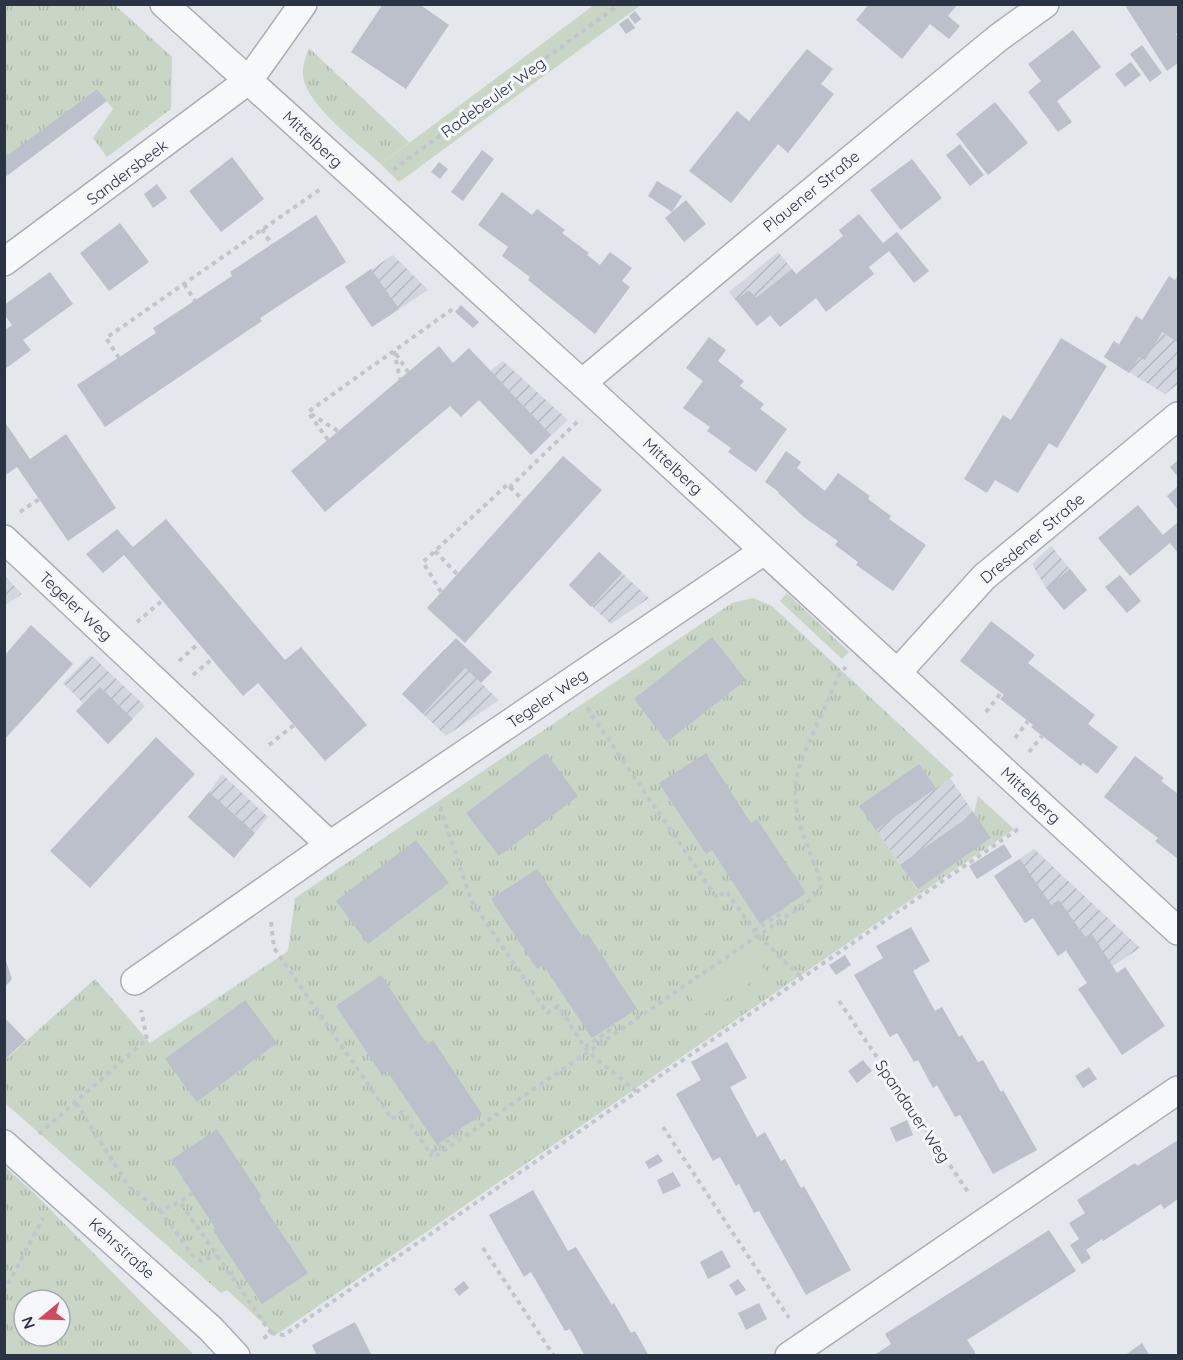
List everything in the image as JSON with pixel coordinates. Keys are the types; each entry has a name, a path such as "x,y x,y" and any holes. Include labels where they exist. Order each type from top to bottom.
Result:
{"street":[{"name":"Mittelberg","path":"164,4 1179,931"},
{"name":"Sandersbeek","path":"4,262 249,80 303,4"},
{"name":"Plauener Straße","path":"591,392 748,244 989,45 1045,4"},
{"name":"Dresdener Straße","path":"898,672 984,577 1179,416"},
{"name":"Tegeler Weg","path":"4,539 330,845"},
{"name":"Tegeler Weg","path":"135,981 330,845 764,551"},
{"path":"797,1350 1179,1090"},
{"name":"Kehrstraße","path":"4,1144 211,1329 245,1350"}],"path":[{"name":"Radebeuler Weg","path":"367,189 620,4"},
{"path":"119,358 106,338 347,170"},
{"path":"262,229 272,245"},
{"path":"184,284 195,301"},
{"path":"308,412 479,290"},
{"path":"394,351 408,372"},
{"path":"394,351 400,379"},
{"path":"510,487 591,392"},
{"path":"308,412 338,431"},
{"path":"308,412 328,440"},
{"path":"441,592 423,562 508,484 523,500"},
{"path":"435,550 457,574"},
{"path":"267,889 274,948 392,1119 402,1112 433,1158 813,898 821,888 795,807 797,769 840,673 868,645"},
{"path":"591,715 717,898 726,891 758,936 802,978"},
{"path":"430,778 471,900 547,1013 558,1006 588,1052 637,1092"},
{"path":"245,1350 271,1333 284,1335 1047,810"},
{"path":"754,931 783,912 781,909"},
{"path":"40,1134 147,1039 135,981"},
{"name":"Spandauer Weg","path":"839,1001 987,1221"},
{"path":"585,1047 614,1027 613,1024"},
{"path":"76,1103 129,1186 160,1210 193,1256 201,1261 217,1255"},
{"path":"663,1127 797,1350"},
{"path":"430,1153 460,1133 458,1130"},
{"path":"160,1210 180,1202 193,1193"},
{"path":"180,1202 271,1333"},
{"path":"4,1292 44,1217"},
{"path":"483,1248 554,1356"},
{"path":"230,1274 238,1268"}],"shaded area":[{"path":"778,252 816,298 780,327 770,316 757,326 729,292"},
{"path":"393,255 428,290 372,327 345,287"},
{"path":"1136,316 1178,343 1178,384 1165,394 1104,357 1114,341 1119,344"},
{"path":"503,361 568,420 531,455 490,371"},
{"path":"1051,546 1087,590 1064,610 1046,588 1032,564"},
{"path":"599,552 649,598 611,624 569,585"},
{"path":"5,576 22,594 4,605"},
{"path":"445,649 499,700 446,736 402,694"},
{"path":"91,655 145,706 108,744 76,711 83,703 63,683"},
{"path":"919,764 936,788 950,778 991,838 918,889 859,806"},
{"path":"222,774 268,817 234,858 188,817"},
{"path":"1034,849 1140,948 1087,983 1066,951 1058,956 1033,918 1025,923 994,876"}],"green space":[{"path":"5,5 115,5 172,57 171,109 107,157 93,138 113,109 97,89 5,158"},
{"path":"594,5 641,5 399,182 381,164"},
{"path":"309,48 410,142 381,164 334,123 306,86 303,68"},
{"path":"787,593 849,652 842,659 780,601"},
{"path":"753,598 772,606 954,775 936,788 919,764 860,806 917,889 991,838 974,813 978,796 1014,829 276,1335 227,1290 221,1293 5,1103 5,1060 95,979 150,1043 288,951 295,898 732,603"},
{"path":"748,946 766,972 703,1015 686,990"},
{"path":"4,1166 33,1192 194,1355 5,1355"}],"building":[{"path":"383,4 419,4 449,25 406,89 351,52"},
{"path":"869,4 958,4 948,16 960,26 949,39 930,24 902,59 856,20"},
{"path":"1131,4 1178,4 1178,32 1176,34 1178,63 1167,71 1126,7"},
{"path":"635,11 641,19 635,24 629,16"},
{"path":"628,18 635,28 626,34 619,24"},
{"path":"1073,30 1101,67 1057,101 1072,122 1058,132 1028,92 1041,81 1028,64"},
{"path":"1142,45 1162,73 1150,82 1130,54"},
{"path":"807,49 833,69 821,84 834,94 788,153 778,144 731,203 689,171 737,111 749,121"},
{"path":"1131,62 1141,75 1125,87 1115,74"},
{"path":"97,89 107,101 4,178 4,158"},
{"path":"995,102 1028,143 988,175 956,134"},
{"path":"960,144 984,175 970,186 946,155"},
{"path":"482,150 494,159 463,201 451,192"},
{"path":"232,157 264,199 221,232 189,191"},
{"path":"912,159 942,198 901,230 870,190"},
{"path":"439,162 448,169 440,179 431,172"},
{"path":"657,181 682,196 672,212 648,196"},
{"path":"157,184 167,198 153,208 144,194"},
{"path":"502,192 532,215 537,209 565,230 562,233 589,253 587,255 600,265 610,252 632,268 622,281 630,287 595,334 528,280 530,277 502,256 508,247 478,225"},
{"path":"686,200 706,224 684,242 665,218"},
{"path":"859,214 883,243 897,232 929,271 914,283 889,251 869,267 874,274 826,312 816,298 780,327 770,315 757,326 736,300 749,290 756,298 792,269 796,274 843,236 839,230"},
{"path":"316,215 346,262 260,318 262,321 105,427 77,385 156,333 153,328 232,276 230,272"},
{"path":"120,223 149,262 109,291 80,253"},
{"path":"371,269 399,309 372,327 345,287"},
{"path":"50,272 73,304 23,340 31,350 5,369 5,330 12,325 4,314 4,305"},
{"path":"1178,274 1178,343 1162,332 1145,360 1139,357 1129,373 1104,357 1114,341 1119,345 1136,316 1142,320 1169,276 1175,280"},
{"path":"461,305 479,322 473,328 455,312"},
{"path":"709,337 726,350 718,361 744,381 740,386 764,404 760,409 787,429 756,472 728,452 731,448 707,431 710,427 683,408 703,381 686,368"},
{"path":"1061,338 1107,366 1057,448 1049,443 1018,493 995,480 987,493 964,479 1003,415 1011,420"},
{"path":"439,346 453,363 469,348 551,435 531,455 479,400 461,417 450,406 325,512 291,471"},
{"path":"4,421 30,459 66,434 116,508 68,541 17,467 4,476"},
{"path":"786,451 801,462 797,468 825,491 838,473 870,496 868,499 891,516 889,519 926,545 893,591 856,565 858,562 835,545 838,541 805,518 779,492 765,482"},
{"path":"563,456 602,490 465,643 427,608"},
{"path":"1178,460 1178,477 1170,467"},
{"path":"1178,486 1178,510 1167,496"},
{"path":"1138,505 1163,535 1178,522 1178,553 1170,543 1130,576 1098,538"},
{"path":"166,519 285,660 301,647 367,725 325,761 258,683 243,696 124,555 103,573 86,554 117,529 133,547"},
{"path":"599,552 622,573 591,607 569,585"},
{"path":"1070,569 1087,590 1064,610 1046,588"},
{"path":"1120,575 1141,601 1127,613 1105,587"},
{"path":"991,621 1035,655 1028,663 1095,715 1088,724 1118,747 1097,774 1083,763 1081,766 1031,727 1033,725 1000,699 1004,695 960,661"},
{"path":"31,625 73,664 5,739 5,655"},
{"path":"712,637 746,680 667,742 634,699"},
{"path":"456,638 492,672 481,683 465,668 423,714 402,694"},
{"path":"100,687 133,719 108,744 76,711"},
{"path":"156,737 195,774 90,888 50,851"},
{"path":"546,753 578,796 499,856 466,813"},
{"path":"706,753 751,823 757,819 806,893 760,924 712,850 706,854 659,783"},
{"path":"1135,756 1164,778 1161,781 1178,794 1178,859 1155,841 1158,838 1104,797"},
{"path":"919,764 936,788 876,830 859,806"},
{"path":"209,792 255,833 234,858 188,817"},
{"path":"974,813 991,838 918,889 900,865"},
{"path":"416,840 449,883 368,944 336,901"},
{"path":"1004,844 1012,857 977,879 969,866"},
{"path":"1020,859 1051,905 1059,900 1085,937 1091,933 1117,973 1125,967 1165,1026 1122,1055 1078,989 1087,983 1066,950 1058,956 1033,918 1025,923 994,876"},
{"path":"537,869 583,938 588,934 637,1009 592,1038 543,965 537,969 491,899"},
{"path":"911,927 930,961 913,971 935,1011 942,1007 959,1037 962,1035 978,1062 983,1060 1037,1150 993,1174 960,1115 955,1117 937,1085 933,1088 918,1060 914,1062 897,1033 890,1037 854,975 883,958 876,946"},
{"path":"4,955 12,979 4,988"},
{"path":"845,955 851,965 836,975 829,965"},
{"path":"381,975 427,1044 433,1040 482,1114 437,1145 387,1071 382,1075 336,1006"},
{"path":"245,1000 277,1043 197,1102 165,1059"},
{"path":"4,1017 26,1040 4,1060"},
{"path":"727,1042 747,1078 730,1087 757,1137 765,1132 781,1161 785,1159 801,1188 804,1186 851,1270 806,1295 759,1211 754,1213 739,1184 736,1186 720,1157 713,1161 676,1094 701,1080 691,1062"},
{"path":"863,1060 872,1071 857,1083 848,1071"},
{"path":"1089,1067 1097,1079 1083,1088 1075,1076"},
{"path":"907,1120 913,1135 896,1142 890,1128"},
{"path":"217,1129 262,1197 259,1199 308,1273 262,1304 213,1230 215,1228 171,1160"},
{"path":"1178,1140 1178,1199 1164,1209 1161,1204 1103,1241 1102,1239 1086,1250 1091,1258 1082,1264 1070,1245 1079,1239 1069,1223 1085,1213 1077,1200 1135,1163 1137,1166"},
{"path":"658,1154 663,1161 649,1169 645,1162"},
{"path":"673,1172 681,1186 663,1194 657,1180"},
{"path":"533,1190 568,1251 576,1247 612,1305 614,1303 631,1333 635,1331 649,1356 585,1356 570,1329 565,1331 531,1272 524,1277 489,1215"},
{"path":"1049,1230 1076,1271 967,1340 975,1356 873,1356 891,1344 885,1334"},
{"path":"722,1250 731,1267 708,1279 700,1262"},
{"path":"738,1279 746,1290 736,1296 729,1285"},
{"path":"464,1281 469,1288 459,1296 454,1289"},
{"path":"759,1303 767,1319 746,1330 738,1313"},
{"path":"355,1322 372,1356 317,1356 312,1345"},
{"path":"1142,1343 1150,1356 1124,1356"}]}
